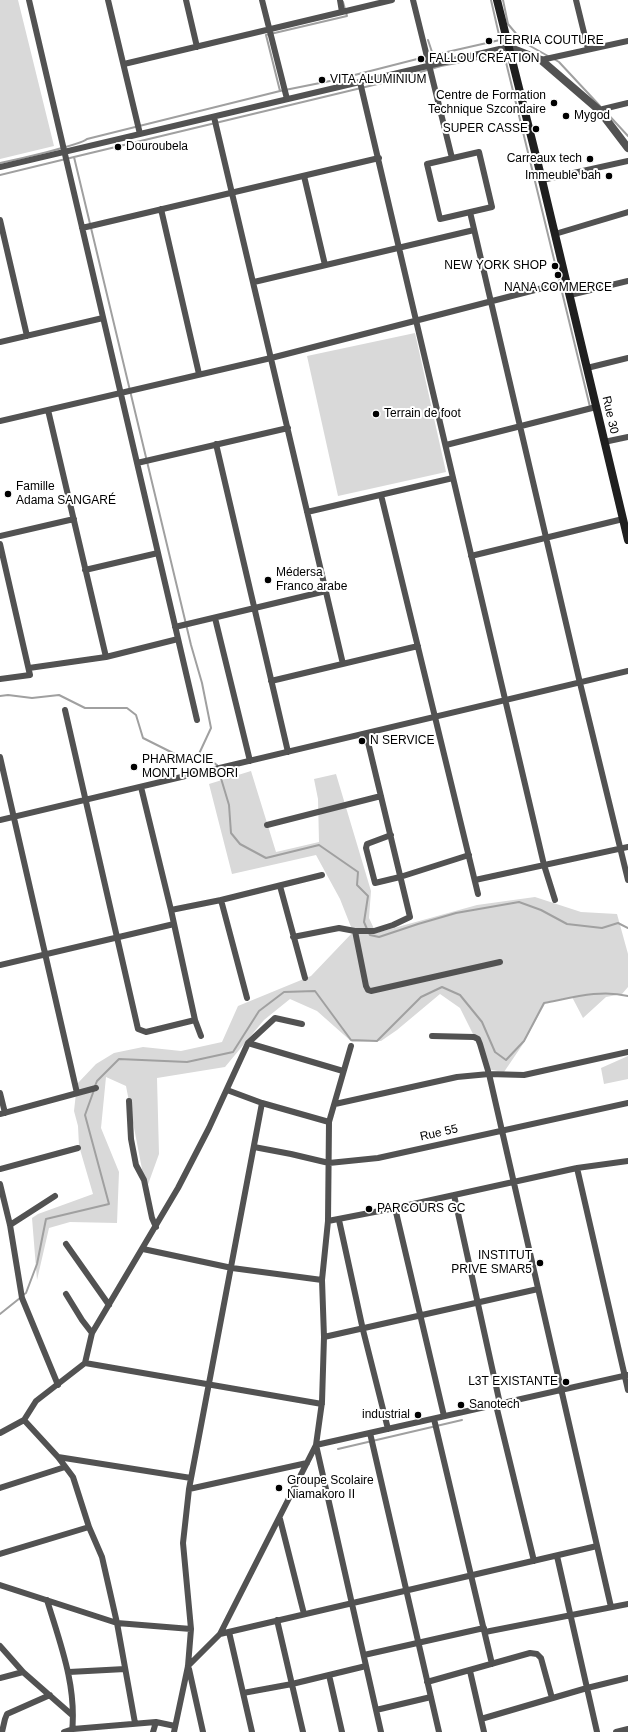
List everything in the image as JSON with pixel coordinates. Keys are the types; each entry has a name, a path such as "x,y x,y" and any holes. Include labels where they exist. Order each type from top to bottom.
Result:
{"main road":[{"name":"Rue 30","path":"497,0 570,295 604,442 624,515 628,540"}],"street":[{"path":"29,0 197,720"},
{"path":"108,0 140,134"},
{"path":"186,0 197,47"},
{"path":"262,0 287,99"},
{"path":"340,0 342,12"},
{"path":"124,64 392,0"},
{"path":"413,0 452,158"},
{"path":"576,0 588,49"},
{"path":"541,60 628,41"},
{"path":"0,167 508,46 541,60 599,110 628,148"},
{"path":"360,82 544,865 555,900"},
{"path":"599,110 628,103"},
{"path":"214,116 343,664"},
{"path":"479,152 492,207 440,219 428,164 452,158 479,152"},
{"path":"82,228 379,158"},
{"path":"542,180 628,160"},
{"path":"304,176 325,265"},
{"path":"161,209 199,374"},
{"path":"470,212 619,849 628,880"},
{"path":"555,234 628,212"},
{"path":"0,220 27,336"},
{"path":"254,282 474,230"},
{"path":"0,421 271,358 490,300 566,282"},
{"path":"570,295 628,282"},
{"path":"0,342 103,318"},
{"path":"587,368 628,358"},
{"path":"446,445 596,407"},
{"path":"48,410 106,657"},
{"path":"137,463 288,428"},
{"path":"604,442 628,437"},
{"path":"216,444 288,752"},
{"path":"307,512 453,478"},
{"path":"381,495 478,894"},
{"path":"472,556 546,538 624,515"},
{"path":"0,536 74,519"},
{"path":"0,544 30,675 0,679"},
{"path":"85,570 158,553"},
{"path":"175,627 326,591"},
{"path":"215,618 250,761"},
{"path":"29,668 106,657 178,640"},
{"path":"271,681 418,646"},
{"path":"0,820 628,671"},
{"path":"65,710 138,1029 146,1032 195,1020"},
{"path":"293,937 339,928 355,931 374,930 408,919 410,915 366,734"},
{"path":"0,757 77,1093"},
{"path":"141,787 172,910 195,1020 201,1036"},
{"path":"267,825 382,796"},
{"path":"391,835 369,842 366,848 375,883 400,877 469,855"},
{"path":"475,880 628,847"},
{"path":"172,910 221,900 322,875"},
{"path":"280,886 305,978"},
{"path":"221,900 247,998"},
{"path":"0,965 174,924"},
{"path":"355,931 366,986 368,990 371,991 500,962"},
{"path":"0,1433 24,1420 36,1401 85,1363 92,1334 156,1227 196,1154 248,1043 275,1018 302,1024"},
{"path":"432,1036 474,1037 478,1040 489,1074 612,1607"},
{"path":"248,1043 343,1071"},
{"path":"188,1666 220,1634 280,1519 316,1445 322,1404 324,1337 322,1280 328,1221 329,1122 351,1046"},
{"path":"335,1104 457,1077 489,1074 524,1074 628,1052"},
{"path":"0,1093 2,1114 96,1088"},
{"path":"227,1090 262,1104 329,1122"},
{"path":"129,1101 131,1139 136,1165 144,1180 152,1218 156,1227"},
{"name":"Rue 55","path":"254,1147 329,1163 378,1158 628,1103"},
{"path":"64,1732 135,1723 156,1722 175,1729 188,1666 191,1629 183,1543 189,1490 262,1104"},
{"path":"0,1169 78,1148"},
{"path":"328,1221 339,1220 577,1168 628,1161"},
{"path":"577,1168 626,1375 628,1390"},
{"path":"0,1184 10,1225 22,1298 58,1385"},
{"path":"454,1195 498,1404 534,1561"},
{"path":"10,1225 55,1196"},
{"path":"395,1208 419,1317 444,1416"},
{"path":"339,1220 362,1330 388,1429"},
{"path":"66,1244 109,1305"},
{"path":"143,1249 232,1268 322,1280"},
{"path":"324,1337 362,1330 538,1289"},
{"path":"66,1294 92,1334"},
{"path":"85,1363 322,1404"},
{"path":"316,1445 626,1375"},
{"path":"434,1419 492,1664"},
{"path":"24,1420 58,1457 72,1477 89,1527 102,1557 117,1623 135,1723"},
{"path":"370,1433 439,1732"},
{"path":"316,1445 381,1732"},
{"path":"58,1457 191,1478"},
{"path":"189,1490 307,1463"},
{"path":"0,1488 65,1467"},
{"path":"280,1519 304,1614"},
{"path":"0,1554 89,1527"},
{"path":"220,1634 598,1546"},
{"path":"557,1556 597,1732"},
{"path":"0,1585 117,1623 191,1629"},
{"path":"47,1600 69,1672 72,1731"},
{"path":"364,1655 484,1630 628,1604"},
{"path":"277,1620 303,1732"},
{"path":"229,1632 252,1732"},
{"path":"0,1646 23,1672 72,1715"},
{"path":"427,1682 530,1653 538,1654 541,1658 552,1698"},
{"path":"188,1666 203,1732"},
{"path":"243,1693 292,1684 366,1666"},
{"path":"69,1672 125,1669"},
{"path":"470,1671 484,1732"},
{"path":"0,1678 23,1672"},
{"path":"328,1675 342,1732"},
{"path":"481,1719 587,1688 628,1678"},
{"path":"2,1732 7,1714 50,1695"},
{"path":"376,1710 431,1697"},
{"path":"153,1732 156,1722"},
{"path":"616,1732 628,1729"}],"shaded area":[{"path":"0,0 18,0 54,146 0,159"},
{"name":"Terrain de foot","path":"415,333 446,472 338,496 307,356"},
{"path":"251,771 276,852 319,842 318,799 314,779 336,774 371,891 369,918 376,933 477,905 535,897 581,912 617,914 628,954 628,987 622,994 606,997 583,1018 572,997 546,1002 523,1044 504,1072 486,1069 476,1040 460,1008 440,994 397,1030 381,1041 352,1042 317,1011 290,999 264,1020 225,1067 157,1078 159,1154 146,1190 126,1086 106,1077 101,1128 119,1172 117,1223 70,1222 49,1228 37,1280 32,1218 38,1214 93,1194 79,1146 78,1126 74,1111 77,1084 96,1064 114,1053 143,1047 181,1051 222,1042 238,1006 311,976 353,932 340,899 316,855 232,874 209,784"},
{"path":"628,1056 628,1079 604,1084 601,1068"}],"waterway":[{"path":"491,0 502,48"},
{"path":"503,0 508,24 523,42 548,56"},
{"path":"280,91 266,35 347,16 343,2"},
{"path":"428,40 433,55"},
{"path":"0,163 32,156 82,142 87,139 280,91 335,80 500,40"},
{"path":"504,54 590,407"},
{"path":"198,756 211,728 202,683 191,645 74,157 386,82 441,66 504,54"},
{"path":"554,59 559,62 600,106"},
{"path":"604,110 628,136"},
{"path":"0,175 74,157"},
{"path":"0,696 8,695 32,698 59,695 85,708 127,708 136,715 143,738 179,756 198,756 210,760 217,765 229,805 231,833 240,844 266,858 319,845 358,872 357,885 368,896 364,922 367,929"},
{"path":"369,933 370,935 379,937 456,913 519,902 541,910 567,924 602,928 618,923 628,928"},
{"path":"95,1086 97,1081 119,1059 187,1062 233,1052 259,1011 284,992 315,991 351,1040 377,1041 421,997 442,987 460,995 482,1022 495,1052 506,1060 524,1041 544,1003 607,993 628,996"},
{"path":"23,1295 26,1293 37,1264 46,1219 109,1204 85,1115 94,1090"},
{"path":"0,1314 20,1298"},
{"path":"338,1449 462,1420"}],"place":[{"name":"TERRIA COUTURE","path":"489,41"},
{"name":"FALLOU CRÉATION","path":"421,59"},
{"name":"VITA ALUMINIUM","path":"322,80"},
{"name":"Centre de Formation Technique Szcondaire","path":"554,103"},
{"name":"Mygod","path":"566,116"},
{"name":"SUPER CASSE","path":"536,129"},
{"name":"Douroubela","path":"118,147"},
{"name":"Carreaux tech","path":"590,159"},
{"name":"Immeuble bah","path":"609,176"},
{"name":"NEW YORK SHOP","path":"555,266"},
{"name":"NANA COMMERCE","path":"558,275"},
{"name":"Terrain de foot","path":"376,414"},
{"name":"Famille Adama SANGARÉ","path":"8,494"},
{"name":"Médersa Franco arabe","path":"268,580"},
{"name":"N SERVICE","path":"362,741"},
{"name":"PHARMACIE MONT HOMBORI","path":"134,767"},
{"name":"PARCOURS GC","path":"369,1209"},
{"name":"INSTITUT PRIVE SMAR5","path":"540,1263"},
{"name":"L3T EXISTANTE","path":"566,1382"},
{"name":"Sanotech","path":"461,1405"},
{"name":"industrial","path":"418,1415"},
{"name":"Groupe Scolaire Niamakoro II","path":"279,1488"}]}
